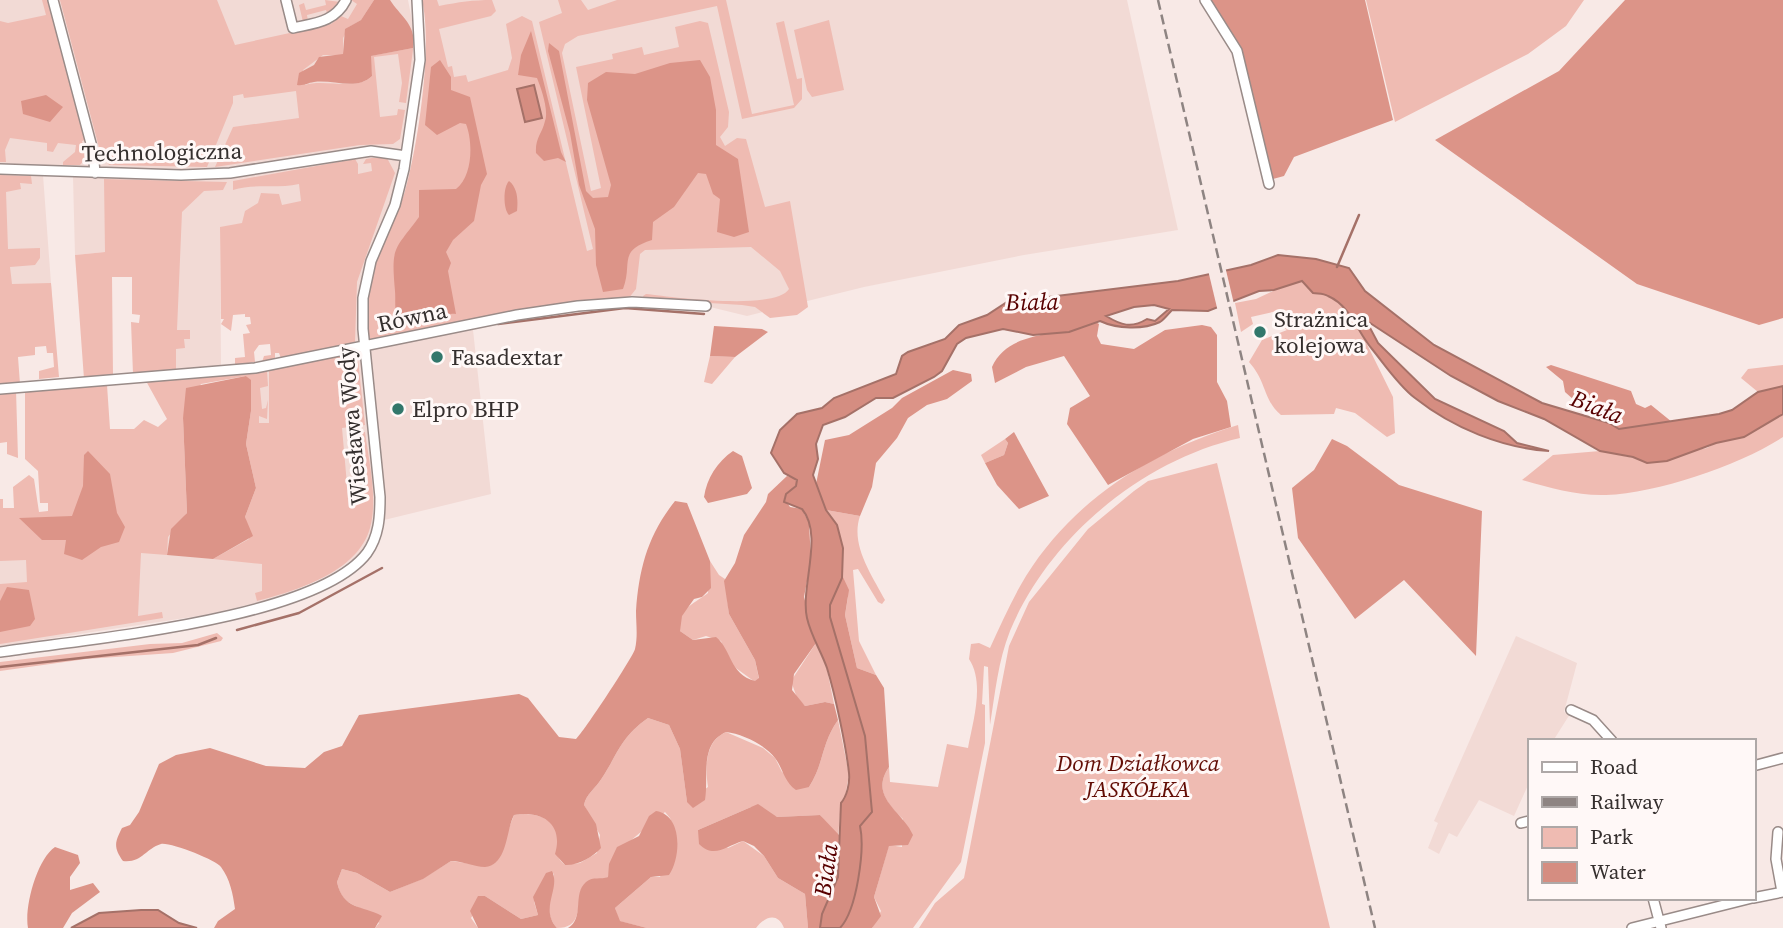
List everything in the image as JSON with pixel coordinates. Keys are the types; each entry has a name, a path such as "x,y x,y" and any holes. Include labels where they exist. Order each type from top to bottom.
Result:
{"street":[{"path":"53,0 93,151 95,173"},
{"path":"286,0 293,28 329,20 346,0"},
{"name":"Wiesława Wody","path":"0,652 180,625 265,608 322,585 355,566 372,546 380,521 362,312 368,272 395,205 406,156 421,51 417,0"},
{"path":"1205,0 1237,51 1269,184"},
{"name":"Technologiczna","path":"0,169 220,174 371,151 406,156"},
{"name":"Równa","path":"0,388 256,368 517,315 578,306 632,302 706,306"},
{"path":"1571,710 1593,720 1610,739"},
{"path":"1755,765 1783,758"},
{"path":"1755,898 1782,892 1776,859 1778,832"},
{"path":"1654,900 1660,925"},
{"path":"1632,928 1660,925 1746,900"}],"shaded area":[{"path":"0,0 408,0 420,60 404,172 371,261 363,320 365,347 473,330 491,494 380,521 358,556 330,575 277,598 205,615 0,646 0,519 262,524 255,368 287,354 220,227 221,366 176,371 176,208 105,252 75,255 73,177 43,175 54,324 0,324"},
{"path":"374,0 390,0 413,33 413,48 371,56 372,76 359,83 321,81 297,85 299,73 314,65 319,57 343,54 345,29 361,20"},
{"path":"427,0 1127,0 1178,230 1024,255 864,287 747,316 706,306 661,303 557,309 457,86 441,62"},
{"path":"1208,0 1365,0 1393,120 1294,157 1284,176 1273,179 1242,54"},
{"path":"1625,0 1783,0 1783,318 1759,325 1637,284 1435,140 1559,71"},
{"path":"531,31 561,152 566,162 558,158 544,161 536,153 546,116 544,99 537,78 518,75 521,55"},
{"path":"549,43 559,51 586,191 593,198 608,197 611,185 587,100 588,83 606,72 635,74 670,63 700,60 710,77 716,110 716,145 738,159 749,232 734,237 717,232 720,199 713,194 706,174 698,173 674,207 653,222 652,240 641,244 630,253 623,289 603,292 596,265 595,229 579,185 570,133 548,51"},
{"path":"440,60 451,77 451,90 470,97 487,174 481,185 474,221 453,240 446,252 451,263 448,271 456,314 408,323 401,322 396,311 396,250 419,217 419,190 456,189 466,176 470,158 470,140 466,124 460,123 437,135 425,125 431,67"},
{"path":"46,95 63,107 50,122 23,114 21,101"},
{"path":"509,181 516,191 517,211 509,215 504,198"},
{"path":"1094,321 1099,324 1097,336 1101,344 1134,349 1165,330 1202,325 1211,327 1217,335 1217,382 1227,401 1231,427 1193,439 1108,485 1067,424 1070,408 1090,396 1064,356 1026,367 995,383 992,367 1000,355 1023,340"},
{"path":"714,326 762,329 768,332 735,357 710,356"},
{"path":"1551,365 1631,391 1636,404 1645,408 1651,405 1672,422 1619,429 1609,420 1592,416 1565,392 1563,381 1546,367"},
{"path":"953,370 971,374 972,381 947,399 927,405 908,418 897,438 876,463 872,487 860,516 826,510 816,484 825,440 849,435 892,408 902,398"},
{"path":"246,376 251,380 251,411 246,444 256,488 245,517 253,536 213,559 167,555 171,529 187,513 183,418 186,388"},
{"path":"1014,432 1049,496 1019,509 997,485 985,463 1004,455 1008,443 1005,439"},
{"path":"1332,439 1347,446 1399,485 1482,511 1476,656 1404,580 1355,619 1298,538 1292,488 1314,470"},
{"path":"88,451 110,474 117,513 125,527 119,542 101,547 82,560 64,554 66,540 42,540 19,518 72,516 83,486 84,455"},
{"path":"733,451 742,456 752,488 747,494 708,503 704,497 710,477 722,460"},
{"path":"787,476 795,478 797,484 784,498 790,507 802,509 809,523 811,560 804,597 816,643 794,674 792,690 805,706 825,702 834,704 838,720 828,737 809,787 796,790 775,758 765,748 746,737 726,732 712,744 707,762 705,800 693,808 687,802 680,749 669,725 648,718 626,739 585,801 584,805 596,824 601,848 594,855 565,865 555,854 557,844 553,827 542,817 524,814 514,815 505,846 493,865 481,867 451,861 423,879 390,892 357,873 342,869 337,882 340,891 344,898 354,905 382,916 375,928 214,928 218,921 235,909 229,882 221,867 192,852 166,844 156,846 135,860 123,861 120,856 116,845 122,828 130,825 139,812 159,764 176,755 210,748 266,766 305,768 324,752 342,746 359,715 519,694 528,698 559,737 576,739 635,649 636,611 643,566 658,526 675,501 687,503 710,561 711,588 702,597 694,599 682,616 680,631 693,640 716,637 740,673 755,681 759,678 755,660 729,614 724,581 735,563 744,535 766,502 768,494"},
{"path":"842,575 849,590 845,615 857,668 876,675 884,688 889,767 882,787 889,804 913,835 908,845 889,846 874,897 881,916 872,928 840,928 851,907 861,864 860,826 872,812 865,736 830,617 830,605"},
{"path":"7,587 29,590 35,619 30,626 0,632 0,601"},
{"path":"1516,636 1577,663 1564,712 1570,714 1554,739 1528,739 1528,785 1514,816 1479,800 1457,837 1449,833 1439,854 1428,848 1438,823 1434,821"},
{"path":"758,804 777,817 820,815 839,835 838,877 822,914 820,928 808,928 805,894 778,878 754,846 743,841 710,851 699,844 698,830"},
{"path":"656,811 665,814 675,829 677,848 673,868 669,875 651,877 615,908 620,921 647,928 568,928 576,918 582,887 591,879 608,877 609,864 617,847 639,836 649,816"},
{"path":"55,847 78,855 80,863 70,877 70,890 93,883 100,892 72,913 63,928 28,928 28,908 37,872"},
{"path":"552,871 554,885 550,913 557,928 478,928 470,911 478,896 485,896 521,919 538,915 533,897 546,873"}],"green space":[{"path":"42,0 48,0 85,140 82,141 85,159 80,165 63,165 75,152 76,145 58,143 53,152 47,151 47,143 10,138 5,150 6,162 0,162 0,21 8,23 46,15"},
{"path":"60,0 217,0 235,45 331,24 341,16 348,19 357,4 351,0 374,0 361,20 349,27 343,38 343,55 323,55 303,70 305,85 365,81 372,76 370,56 413,48 414,42 406,103 399,102 402,83 398,54 374,57 380,117 397,115 398,109 405,110 400,139 393,144 360,145 215,167 233,127 299,118 296,91 244,98 243,94 233,96 233,103 207,167 109,165 101,155"},
{"path":"325,0 340,2 328,16 326,10 307,15 308,21 303,22 299,5 304,3 306,10 326,5"},
{"path":"422,0 437,0 439,6 492,0 496,11 491,16 439,29 448,67 452,66 454,77 466,75 468,82 508,70 512,58 506,24 522,16 532,21 587,251 593,249 539,22 562,13 558,0 581,0 588,10 617,0 726,0 752,114 794,105 776,23 784,21 797,79 802,78 802,99 794,108 742,119 717,6 578,36 565,44 562,53 591,191 601,188 576,67 613,59 612,54 642,47 644,55 679,47 675,27 700,21 708,23 729,112 728,127 720,137 725,146 737,138 746,139 765,207 790,201 808,307 797,315 770,318 755,307 742,305 644,299 646,294 699,300 744,301 780,296 789,289 780,271 751,247 645,250 640,254 636,289 628,299 370,339 366,320 369,283 405,191 419,122 426,43"},
{"path":"1366,0 1584,0 1566,26 1528,54 1395,122"},
{"path":"829,20 844,90 812,97 807,90 794,30"},
{"path":"387,158 395,173 357,282 355,342 347,344 347,347 282,361 279,353 275,353 275,363 261,365 264,356 271,355 270,344 259,345 254,352 255,362 235,365 235,358 245,357 243,334 250,333 246,325 251,324 250,317 245,317 245,314 233,315 231,331 221,324 224,319 221,319 220,227 242,223 245,211 258,203 261,193 279,194 282,205 301,201 299,184 233,190 233,181 355,159 358,174 372,171 371,163 363,164 366,159"},
{"path":"0,175 31,176 32,184 20,183 21,189 6,192 8,249 40,248 40,258 35,265 10,267 12,284 51,283 59,377 39,379 39,371 54,367 53,353 47,353 46,346 35,347 35,355 18,357 20,384 0,386"},
{"path":"104,179 227,182 223,190 204,191 182,212 177,330 190,330 190,339 184,339 185,348 176,349 176,371 133,374 131,322 139,323 140,315 132,314 132,277 112,277 113,376 84,379 75,255 105,252"},
{"path":"1302,281 1313,293 1326,294 1339,303 1355,320 1393,397 1395,433 1387,437 1355,413 1336,408 1334,414 1281,415 1271,403 1249,362 1262,340 1287,330 1279,324 1277,311 1251,317 1253,324 1241,332 1235,303 1256,299 1292,282"},
{"path":"348,354 358,360 365,425 342,428 348,496 363,495 359,433 365,432 373,493 370,528 353,557 339,568 307,585 257,601 255,593 262,591 262,564 213,559 249,539 245,517 256,488 246,444 251,411 251,381 246,376 201,384 183,418 187,513 168,537 167,555 141,553 138,616 162,612 163,618 0,644 0,584 27,582 26,560 0,561 0,499 3,499 3,508 14,508 13,487 29,475 34,479 39,512 48,511 48,503 40,503 38,471 25,459 25,390 107,385 110,429 134,429 144,420 158,427 167,419 146,381 267,371 268,386 260,388 262,409 266,408 268,400 267,419 259,416 259,423 269,423 269,370"},
{"path":"710,356 735,357 712,384 704,382"},
{"path":"1783,365 1783,386 1758,392 1741,378 1748,369"},
{"path":"16,390 18,458 7,454 7,442 0,443 0,392"},
{"path":"1783,414 1783,437 1745,458 1674,483 1627,493 1595,495 1564,491 1522,480 1553,455 1600,451 1644,460 1707,448 1716,443 1744,437"},
{"path":"1238,425 1240,438 1169,464 1103,507 1074,534 1049,564 1027,597 1010,631 1000,666 990,725 988,667 984,666 982,704 985,705 985,743 961,862 913,928 872,928 881,911 874,897 889,845 902,847 903,819 884,796 885,775 889,767 890,782 938,787 947,744 968,748 977,691 974,669 969,659 971,644 979,643 990,648 1026,576 1068,523 1092,501 1146,464 1175,449"},
{"path":"1005,439 1008,443 1004,455 985,463 981,455"},
{"name":"Dom Działkowca JASKÓŁKA","path":"1217,463 1330,928 919,928 935,903 964,878 1009,646 1029,602 1088,529 1134,491 1148,481"},
{"path":"826,510 860,516 860,549 885,600 882,604 878,602 858,569 853,570 859,641 876,675 857,668 845,615 848,597 842,575 843,548 837,525"},
{"path":"710,561 725,579 729,614 755,660 759,679 755,682 729,663 721,641 706,636 693,640 680,631 684,612 708,593"},
{"path":"217,633 223,638 221,641 173,653 86,659 0,671 0,662 150,644 182,643"},
{"path":"816,643 827,669 834,704 825,702 805,706 797,698 791,681"},
{"path":"648,718 669,725 680,749 687,802 708,787 707,763 710,748 719,736 726,732 763,748 775,758 782,772 809,787 828,737 838,720 849,774 845,798 841,803 838,837 820,815 777,817 751,807 698,830 728,848 743,841 764,856 778,878 805,894 808,928 784,928 775,918 763,921 756,928 647,928 619,921 615,908 651,877 660,877 676,835 665,812 623,848 611,866 608,877 581,890 574,921 565,927 557,928 550,915 554,873 534,902 538,915 521,919 485,896 471,918 478,928 375,928 379,923 372,914 341,894 337,882 342,869 357,873 390,892 422,879 451,861 472,864 496,862 514,815 534,815 551,823 558,835 558,854 561,861 565,865 580,863 597,853 600,835 584,805 585,801 626,739"}],"water":[{"path":"534,85 542,118 525,122 517,89"},
{"name":"Biała","path":"1278,255 1316,259 1349,268 1365,291 1434,345 1542,403 1609,423 1619,429 1719,414 1732,410 1758,392 1783,386 1783,414 1744,437 1716,443 1667,461 1647,463 1633,457 1600,451 1544,419 1498,401 1451,376 1370,323 1378,343 1435,399 1504,431 1517,443 1549,451 1514,446 1479,435 1445,419 1415,398 1387,368 1342,306 1326,295 1313,293 1302,281 1274,290 1259,291 1208,311 1172,310 1160,322 1146,326 1122,327 1100,321 1069,332 1033,335 1003,329 966,338 957,344 942,371 934,377 893,398 876,398 845,417 823,425 816,444 818,459 813,475 826,510 837,525 843,548 842,578 830,605 830,617 865,736 872,812 860,826 858,879 851,908 840,928 820,928 822,914 838,877 841,803 848,789 849,773 830,679 807,618 806,592 811,547 808,520 802,509 784,502 786,494 796,486 797,480 784,473 771,453 780,430 797,414 822,408 834,398 896,374 902,356 908,352 945,339 959,325 987,315 1007,302 1178,281 1251,265","holes":["1154,305 1169,309 1155,321 1147,319 1131,325 1121,324 1106,316 1134,307"]},
{"path":"158,910 179,923 197,928 71,928 99,913"}],"pier":[{"path":"1225,266 1234,304 1218,312 1208,270"}],"waterway":[{"path":"1337,267 1359,215"},
{"path":"498,324 625,308 704,314"},
{"path":"237,630 299,613 382,568"},
{"path":"0,667 198,645 216,638"}],"railway":[{"path":"1158,0 1375,928"}],"place":[{"name":"Strażnica kolejowa","path":"1260,332"},
{"name":"Fasadextar","path":"437,357"},
{"name":"Elpro BHP","path":"398,409"}]}
